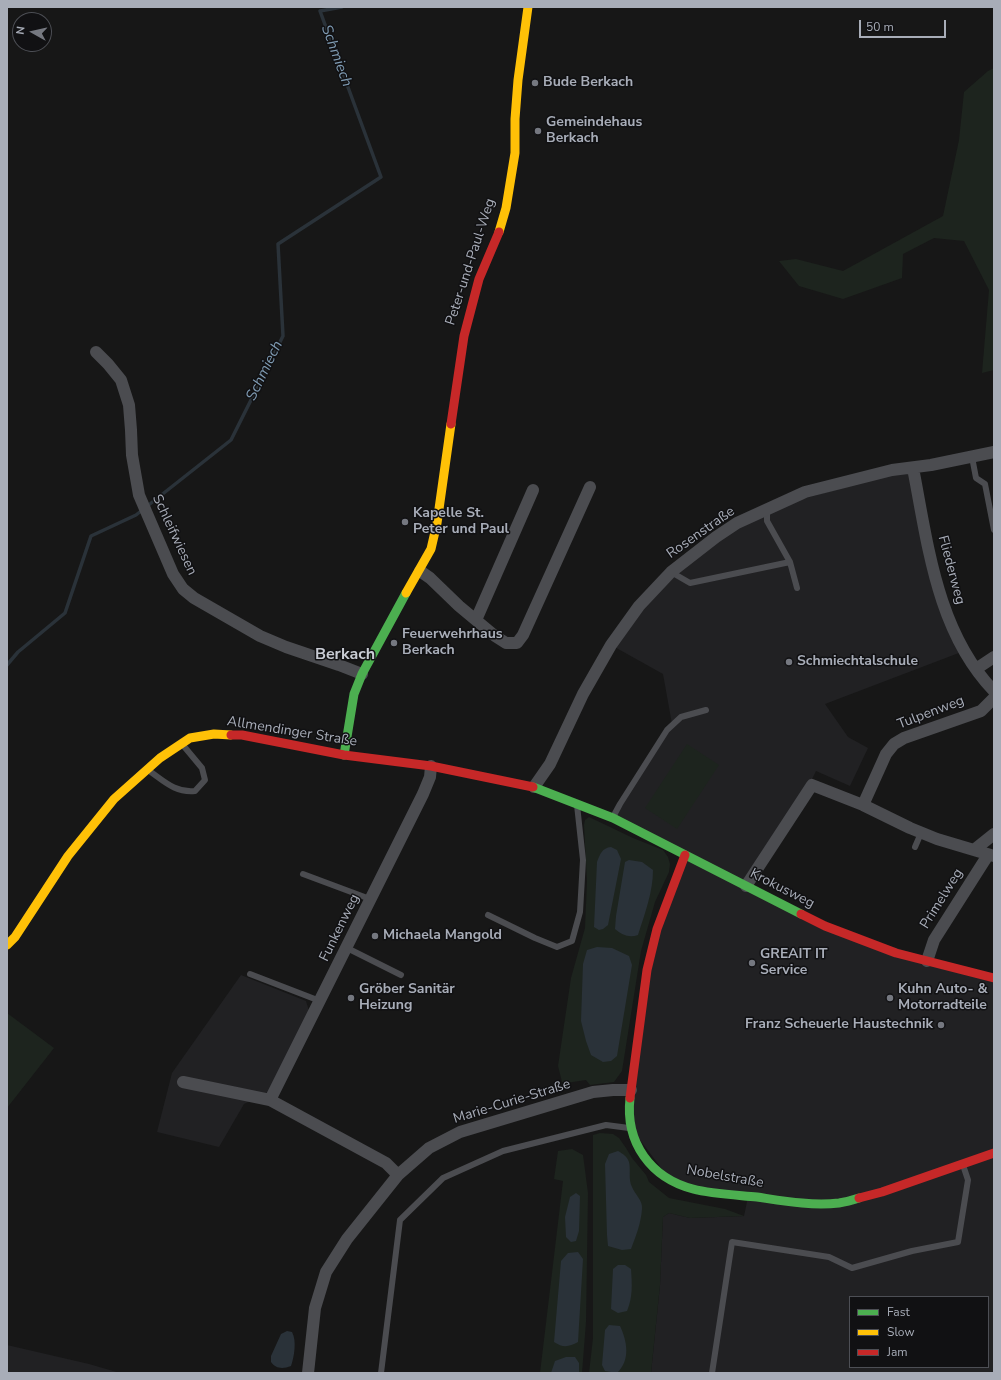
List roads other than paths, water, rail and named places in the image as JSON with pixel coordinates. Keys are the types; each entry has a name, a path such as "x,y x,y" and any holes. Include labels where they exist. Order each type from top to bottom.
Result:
{"street":[{"name":"Peter-und-Paul-Weg","path":"344,755 354,694 362,674 431,549 437,523 464,336 479,279 497,239 506,208 515,152 515,119 518,80 528,7"},
{"name":"Schleifwiesen","path":"96,352 121,380 127,399 131,430 132,455 139,495 173,574 183,589 194,598 260,636 286,647 362,674"},
{"name":"Rosenstraße","path":"534,787 550,764 583,694 611,645 639,606 671,572 716,537 737,523 767,508 812,490 871,474 913,468 994,452"},
{"name":"Fliederweg","path":"913,468 934,576 940,597 964,651 994,691"},
{"path":"420,571 430,578 459,606 506,643 517,643 590,487"},
{"path":"476,620 534,490"},
{"path":"976,669 994,657"},
{"name":"Tulpenweg","path":"863,806 886,754 894,744 906,737 981,710 994,698"},
{"name":"Allmendinger Straße","path":"7,945 14,938 68,856 114,799 147,769 190,738 214,734 242,735 344,755 431,766 534,787 568,800"},
{"name":"Funkenweg","path":"270,1100 424,794 430,777 431,766"},
{"path":"746,886 812,785 863,806 921,833 991,856"},
{"name":"Krokusweg","path":"568,800 613,818 824,926 896,953 994,978"},
{"path":"974,850 994,834"},
{"name":"Nobelstraße","path":"685,855 657,929 647,970 631,1090 629,1109 631,1128 638,1147 650,1165 671,1181 694,1189 811,1204 840,1203 875,1194 994,1153"},
{"name":"Primelweg","path":"927,961 934,940 991,856"},
{"path":"184,1082 270,1100 386,1163 398,1176"},
{"name":"Marie-Curie-Straße","path":"308,1373 315,1308 326,1272 347,1239 398,1176 429,1148 460,1132 593,1092 631,1090"}],"lane":[{"path":"972,457 976,478 985,484 994,530"},
{"path":"767,508 767,521 790,562 797,588"},
{"path":"671,572 690,583 790,562"},
{"path":"613,818 620,804 667,730 681,717 706,710"},
{"path":"147,769 175,789 186,792 195,791 205,780 202,768 182,744"},
{"path":"488,914 535,938 557,947 572,941 580,912 583,860 577,804"},
{"path":"915,847 921,833"},
{"path":"303,874 370,900"},
{"path":"347,948 401,975"},
{"path":"250,974 320,1001"},
{"path":"381,1373 400,1220 443,1178 503,1151 606,1125 631,1128"},
{"path":"712,1373 732,1242 829,1256 852,1268 912,1251 958,1242 968,1180 963,1163"}],"waterway":[{"name":"Schmiech","path":"7,665 18,652 65,613 91,536 136,515 231,440 283,336 278,244 381,177 320,11 342,7"}],"place":[{"name":"Bude Berkach","path":"535,83"},
{"name":"Gemeindehaus Berkach","path":"538,131"},
{"name":"Kapelle St. Peter und Paul","path":"405,522"},
{"name":"Feuerwehrhaus Berkach","path":"394,643"},
{"name":"Schmiechtalschule","path":"789,662"},
{"name":"Michaela Mangold","path":"375,936"},
{"name":"GREAIT IT Service","path":"752,963"},
{"name":"Gröber Sanitär Heizung","path":"351,998"},
{"name":"Kuhn Auto- & Motorradteile","path":"890,998"},
{"name":"Franz Scheuerle Haustechnik","path":"941,1025"}],"district":[{"name":"Berkach","path":"345,655"}]}
